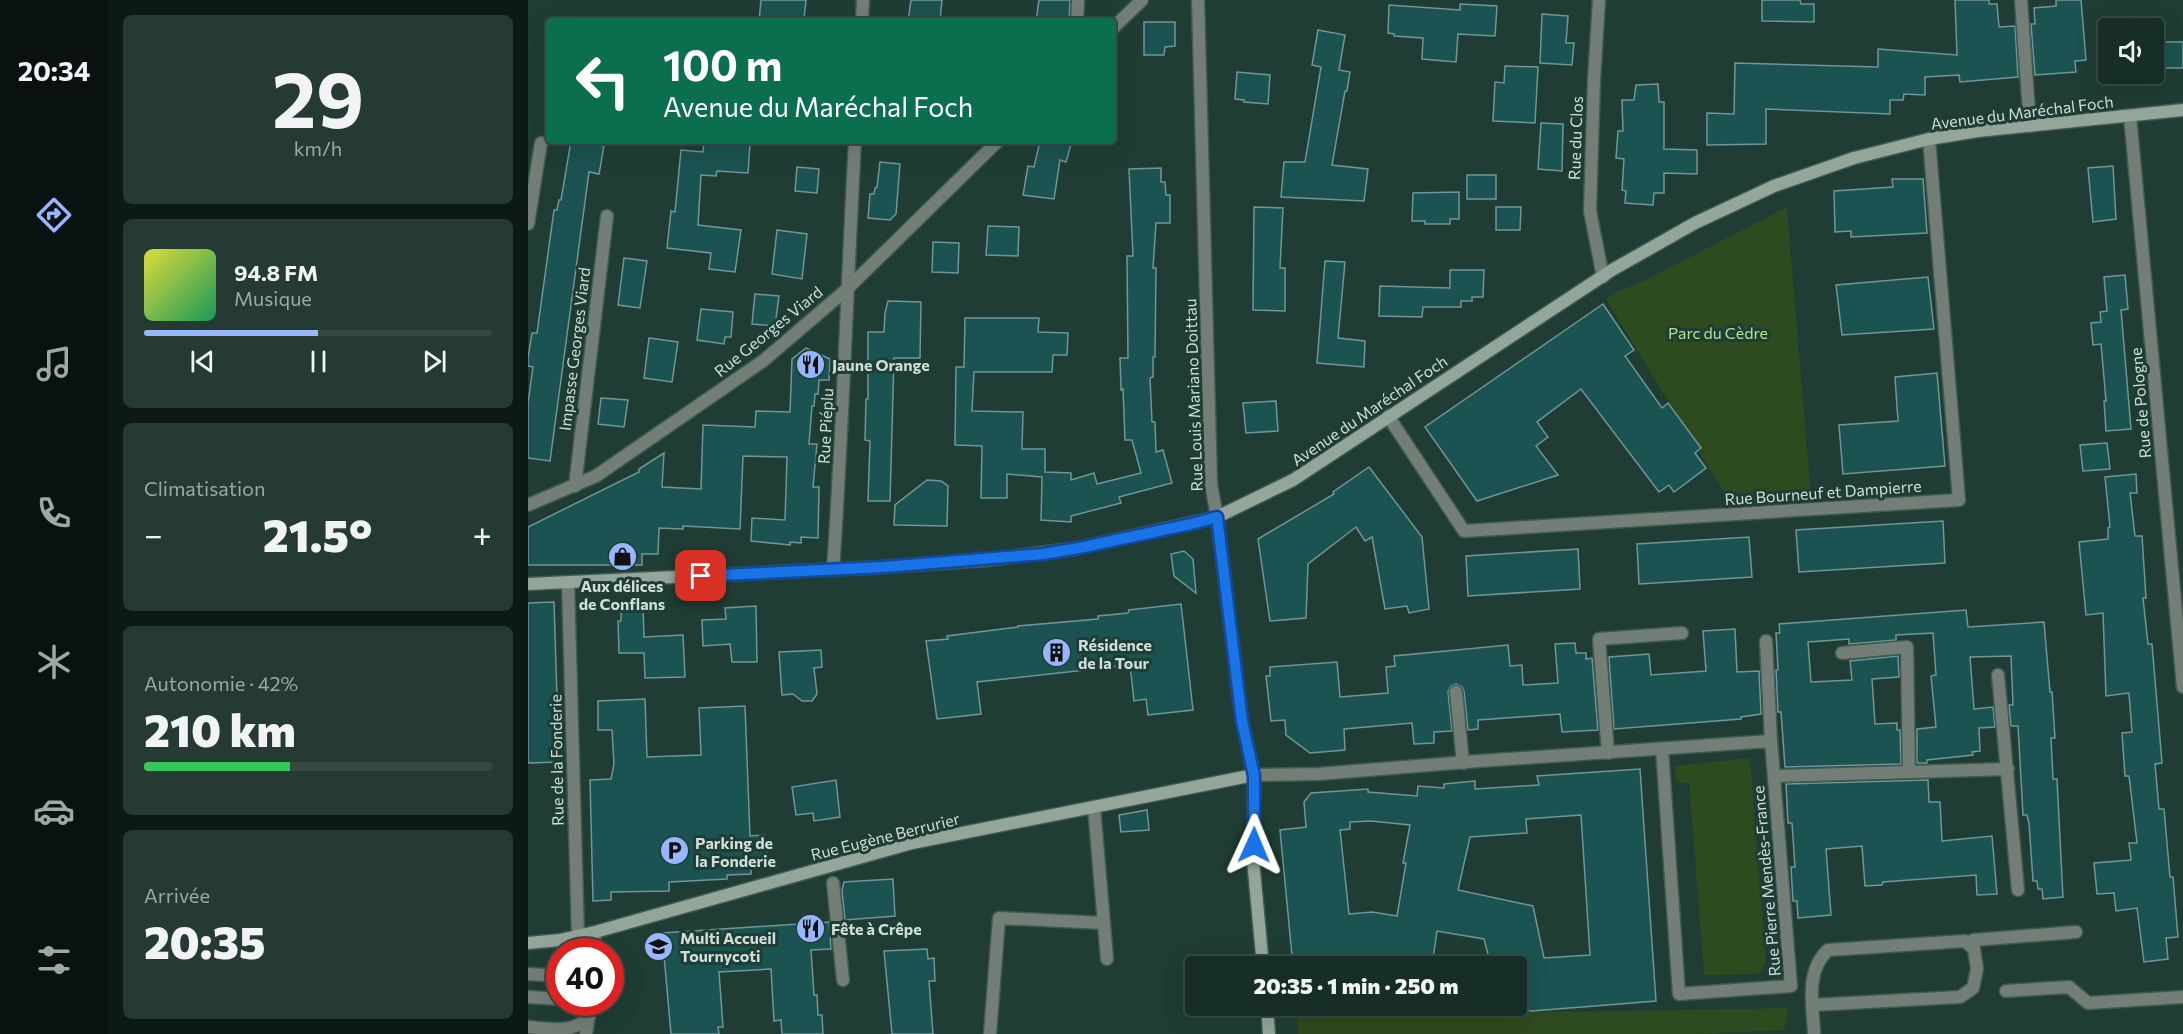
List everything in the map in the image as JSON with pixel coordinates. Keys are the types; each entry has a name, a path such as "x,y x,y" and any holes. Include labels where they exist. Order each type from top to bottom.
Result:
{"main road":[{"name":"Avenue du Maréchal Foch","path":"528,584 833,570 1043,554 1217,517 1293,480 1603,277 1695,223 1774,186 1854,158 1929,139 2183,110"},
{"name":"Rue Louis Mariano Doittau","path":"1217,517 1242,721 1254,776 1253,860 1262,956"},
{"name":"Rue Eugène Berrurier","path":"528,943 560,940 595,932 912,843 1254,776"},
{"path":"1268,1016 1269,1034"}],"street":[{"path":"862,18 863,0"},
{"path":"1077,18 1078,0"},
{"path":"1116,25 1142,0"},
{"name":"Rue Louis Mariano Doittau","path":"1198,0 1211,484 1217,517"},
{"name":"Rue du Clos","path":"1599,0 1590,210 1603,277"},
{"path":"2021,0 2030,126"},
{"name":"Rue de Pologne","path":"2130,116 2183,687"},
{"name":"Rue Bourneuf et Dampierre","path":"1388,416 1464,531 1959,500 1929,139"},
{"path":"528,224 541,143"},
{"name":"Rue Piéplu","path":"833,570 855,144"},
{"name":"Rue Georges Viard","path":"528,505 596,476 763,361 846,290 995,144"},
{"name":"Impasse Georges Viard","path":"574,486 607,216"},
{"name":"Rue de la Fonderie","path":"568,583 578,936"},
{"path":"1608,753 1599,639 1682,633"},
{"name":"Rue Pierre Mendès-France","path":"1662,749 1680,994 1791,986 1771,741 1766,641"},
{"path":"1842,653 1907,648 1909,772"},
{"path":"1998,675 2018,890"},
{"path":"1456,692 1463,763"},
{"path":"1254,776 1318,774 1771,741"},
{"path":"1774,776 2008,769"},
{"path":"1094,807 1107,959"},
{"path":"833,883 843,980"},
{"path":"990,1034 999,918 1104,923"},
{"path":"595,932 595,938"},
{"path":"1969,944 1973,940 2076,932"},
{"path":"1812,1005 1960,997 1973,988 1977,969 1974,948 1965,941 1828,950 1819,958 1814,970 1812,1005 1814,1032"},
{"path":"528,974 546,975"},
{"path":"2006,991 2069,987 2088,1003 2183,997"},
{"path":"528,997 546,998"},
{"path":"528,1027 567,1030 579,1027 589,1017"},
{"path":"586,1034 589,1017"}],"green space":[{"name":"Parc du Cèdre","path":"1787,207 1811,497 1732,505 1606,299"},
{"path":"1750,758 1766,963 1759,974 1704,975 1689,784 1676,781 1674,766"},
{"path":"1788,1008 1785,1030 1693,1034 1298,1034 1297,1016 1527,1016 1527,1012"}],"building":[{"path":"761,0 806,0 804,18 759,18"},
{"path":"911,0 942,0 940,18 908,18"},
{"path":"1039,0 1070,0 1069,18 1036,18"},
{"path":"1762,0 1800,0 1801,4 1814,4 1814,22 1762,21"},
{"path":"1955,0 1989,0 1989,4 1997,4 1999,27 2015,26 2018,77 1960,82 1959,75 1925,77 1925,95 1904,94 1903,100 1890,100 1890,114 1766,109 1766,144 1707,145 1707,113 1734,114 1735,63 1878,67 1878,49 1957,55"},
{"path":"2056,0 2081,0 2086,60 2075,61 2076,72 2035,75 2031,24 2035,24 2034,8 2056,6"},
{"path":"1460,4 1497,6 1495,36 1458,34 1456,62 1422,59 1423,38 1394,36 1388,33 1389,5 1460,10"},
{"path":"1542,14 1568,16 1566,43 1574,43 1572,65 1540,63"},
{"path":"1144,22 1175,22 1175,46 1165,47 1164,55 1144,55"},
{"path":"1318,30 1345,35 1339,70 1350,72 1332,165 1368,169 1364,201 1281,197 1284,162 1305,162 1321,67 1312,65"},
{"path":"2164,42 2183,42 2183,68 2164,68"},
{"path":"1505,66 1538,67 1535,123 1493,121 1495,82 1504,83"},
{"path":"1237,72 1270,75 1268,104 1235,99"},
{"path":"1658,84 1659,102 1664,102 1664,149 1697,150 1697,174 1664,173 1664,193 1654,193 1653,205 1625,203 1626,191 1622,190 1624,159 1616,158 1618,131 1623,131 1622,100 1634,100 1636,85"},
{"path":"1541,123 1563,124 1562,171 1538,169"},
{"path":"570,144 604,146 599,174 589,172 550,461 528,458 528,403 533,367 528,366 528,358 532,333 537,333 554,210 557,210 559,200 561,200"},
{"path":"704,144 750,145 748,173 717,171 716,176 701,175 698,225 741,230 735,272 709,269 711,253 667,248 671,211 675,212 681,150 703,152"},
{"path":"1039,144 1071,144 1066,162 1060,160 1054,199 1023,195 1028,166 1034,167"},
{"path":"880,162 900,164 896,214 890,220 868,218 870,194 874,194 877,187"},
{"path":"2113,166 2116,219 2093,222 2088,168"},
{"path":"797,167 819,169 817,193 795,191"},
{"path":"1161,168 1161,182 1165,182 1166,195 1170,195 1170,223 1156,223 1153,268 1156,268 1155,357 1153,357 1153,377 1150,378 1156,452 1163,450 1172,483 1119,497 1121,503 1071,516 1071,522 1041,520 1042,477 1007,474 1007,498 981,498 982,446 955,445 956,367 964,367 965,318 1039,318 1038,332 1068,333 1067,355 1053,355 1052,372 974,372 972,411 1023,412 1022,449 1045,449 1045,472 1071,473 1071,480 1094,473 1097,484 1141,473 1132,440 1125,440 1123,389 1121,390 1120,358 1128,358 1127,256 1133,256 1129,169"},
{"path":"1467,175 1496,175 1496,199 1467,199"},
{"path":"1892,179 1923,179 1927,233 1851,237 1851,231 1835,232 1834,191 1893,187"},
{"path":"1459,192 1459,219 1450,219 1450,224 1425,224 1425,221 1412,221 1413,193"},
{"path":"1254,207 1283,208 1280,268 1285,268 1285,311 1253,310"},
{"path":"1496,207 1521,207 1520,230 1496,230"},
{"path":"988,226 1019,227 1018,256 986,255"},
{"path":"777,230 807,234 802,279 772,274"},
{"path":"933,242 959,243 958,273 932,272"},
{"path":"624,258 647,261 640,308 618,305"},
{"path":"1325,261 1345,262 1338,338 1365,341 1364,367 1317,363"},
{"path":"1450,270 1484,270 1483,297 1472,297 1472,301 1461,301 1461,307 1423,307 1422,317 1379,316 1380,286 1450,288"},
{"path":"2125,275 2128,309 2121,310 2131,429 2106,431 2101,344 2093,345 2091,323 2101,322 2100,312 2107,311 2104,277"},
{"path":"1928,277 1934,329 1842,335 1836,285"},
{"path":"755,294 779,296 775,326 752,324"},
{"path":"888,301 921,302 920,358 894,358 890,501 868,501 870,441 865,440 866,399 868,399 868,332 884,332"},
{"path":"1603,304 1634,350 1625,356 1662,408 1668,403 1701,448 1695,453 1706,468 1674,492 1669,485 1659,492 1581,389 1537,422 1548,437 1536,446 1558,475 1477,501 1425,427"},
{"path":"701,309 733,312 731,337 725,337 724,344 697,340"},
{"path":"649,338 678,342 672,382 644,378"},
{"path":"806,348 830,359 829,380 819,380 818,394 815,394 814,406 812,406 809,444 817,444 813,487 819,487 818,538 801,537 801,543 790,542 790,545 751,541 752,518 785,520 787,457 743,456 740,529 683,526 683,529 659,528 658,554 642,554 642,565 528,565 528,527 639,472 639,469 664,453 662,487 701,489 703,425 755,427 756,411 790,412 792,359"},
{"path":"1937,373 1945,466 1843,474 1839,425 1898,421 1895,377"},
{"path":"601,398 628,400 624,427 598,424"},
{"path":"1276,401 1278,431 1246,433 1243,403"},
{"path":"2107,443 2110,469 2083,471 2080,445"},
{"path":"1369,467 1422,537 1429,609 1409,613 1407,606 1385,609 1372,537 1365,541 1356,527 1308,564 1306,618 1270,621 1258,539 1334,494 1333,492"},
{"path":"2136,474 2137,493 2130,493 2135,536 2142,536 2146,598 2143,598 2148,644 2152,644 2162,763 2155,764 2159,809 2164,809 2178,937 2166,938 2168,959 2144,962 2137,908 2116,911 2114,893 2097,894 2094,863 2131,860 2129,843 2137,843 2129,776 2125,776 2122,733 2132,732 2129,693 2106,696 2103,613 2086,615 2079,542 2108,539 2108,528 2110,527 2105,477"},
{"path":"927,480 941,481 948,486 947,526 894,525 895,505"},
{"path":"1943,521 1945,563 1799,572 1796,530"},
{"path":"1749,537 1752,577 1639,584 1637,544"},
{"path":"1578,549 1580,589 1468,596 1466,556"},
{"path":"1184,551 1193,559 1196,593 1174,576 1171,554"},
{"path":"554,602 559,762 528,763 528,603"},
{"name":"Résidence de la Tour","path":"1181,604 1193,710 1148,715 1146,699 1134,701 1130,665 977,682 981,714 937,719 926,641 1018,626 1098,619 1098,616 1128,613 1129,610"},
{"path":"756,606 757,662 732,662 730,644 703,646 702,620 726,619 725,608"},
{"path":"643,607 644,637 683,635 685,677 645,678 644,653 619,653 618,621 621,621 621,608"},
{"path":"1966,610 1968,627 2044,622 2050,692 2052,692 2055,738 2051,738 2053,779 2057,779 2063,897 2043,899 2042,889 2038,889 2037,881 2033,881 2029,823 2027,815 2023,815 2018,726 2011,726 2009,705 2013,705 2011,656 1970,657 1974,709 1993,707 1995,727 1979,728 1980,751 1972,752 1973,755 1917,763 1917,729 1936,727 1931,676 1936,675 1933,633 1896,635 1896,640 1849,644 1849,639 1808,642 1811,682 1852,680 1850,661 1898,656 1899,677 1872,679 1875,724 1897,723 1897,730 1900,730 1901,764 1785,767 1781,712 1778,712 1776,670 1778,670 1776,633 1780,633 1779,624"},
{"path":"1735,629 1737,672 1759,671 1761,714 1741,717 1741,719 1614,729 1609,657 1649,654 1651,675 1706,671 1703,631"},
{"path":"1575,643 1576,653 1586,653 1586,659 1592,658 1598,730 1562,732 1560,714 1478,720 1478,729 1468,730 1464,691 1456,684 1451,686 1448,692 1452,731 1434,732 1434,743 1414,744 1412,723 1344,729 1345,750 1310,753 1286,735 1285,720 1271,721 1266,676 1270,676 1270,667 1337,662 1340,697 1388,693 1386,667 1395,666 1394,656 1508,645 1510,666 1522,665 1523,685 1558,683 1555,644"},
{"path":"821,650 822,667 814,668 817,694 812,701 802,701 793,694 782,695 779,652"},
{"path":"645,699 647,757 701,755 699,708 745,706 750,836 765,835 767,858 751,859 751,874 727,875 727,879 669,882 669,891 611,892 611,900 593,901 590,780 611,779 614,764 612,730 598,730 598,701"},
{"path":"1640,769 1656,1001 1527,1011 1527,956 1488,956 1484,939 1437,931 1433,956 1292,956 1280,830 1306,827 1304,802 1311,793 1368,789 1368,792 1417,796 1418,786 1444,788 1444,784 1475,781 1475,789 1539,785 1537,776","holes":["1581,815 1590,955 1544,958 1533,906 1458,890 1470,837 1527,833 1526,819","1371,821 1410,825 1397,916 1372,912 1349,914 1340,830 1350,829 1350,822"]},
{"path":"836,780 840,817 814,821 813,813 796,815 792,787"},
{"path":"1928,780 1929,802 1940,802 1942,841 1992,836 1997,894 1977,895 1976,875 1883,882 1882,885 1865,886 1862,846 1826,849 1831,915 1798,918 1797,901 1793,901 1791,867 1795,867 1792,823 1788,823 1786,784"},
{"path":"1147,810 1149,830 1121,832 1119,815"},
{"path":"893,879 895,916 845,920 842,890 844,882"},
{"path":"829,922 831,949 811,950 814,995 817,995 818,1015 822,1015 823,1034 782,1034 781,1020 774,1021 771,969 719,972 723,1027 718,1027 719,1034 671,1034 662,933"},
{"path":"927,949 928,959 934,958 935,981 929,981 933,1034 892,1034 884,951"}],"place":[{"name":"Jaune Orange","path":"811,364"},
{"name":"Aux délices de Conflans","path":"622,557"},
{"name":"Résidence de la Tour","path":"1057,653"},
{"name":"Parking de la Fonderie","path":"674,851"},
{"name":"Fête à Crêpe","path":"810,928"},
{"name":"Multi Accueil Tournycoti","path":"659,946"}],"route":[{"path":"701,576 884,567 1043,554 1217,517 1242,721 1254,776 1254,845"}]}
